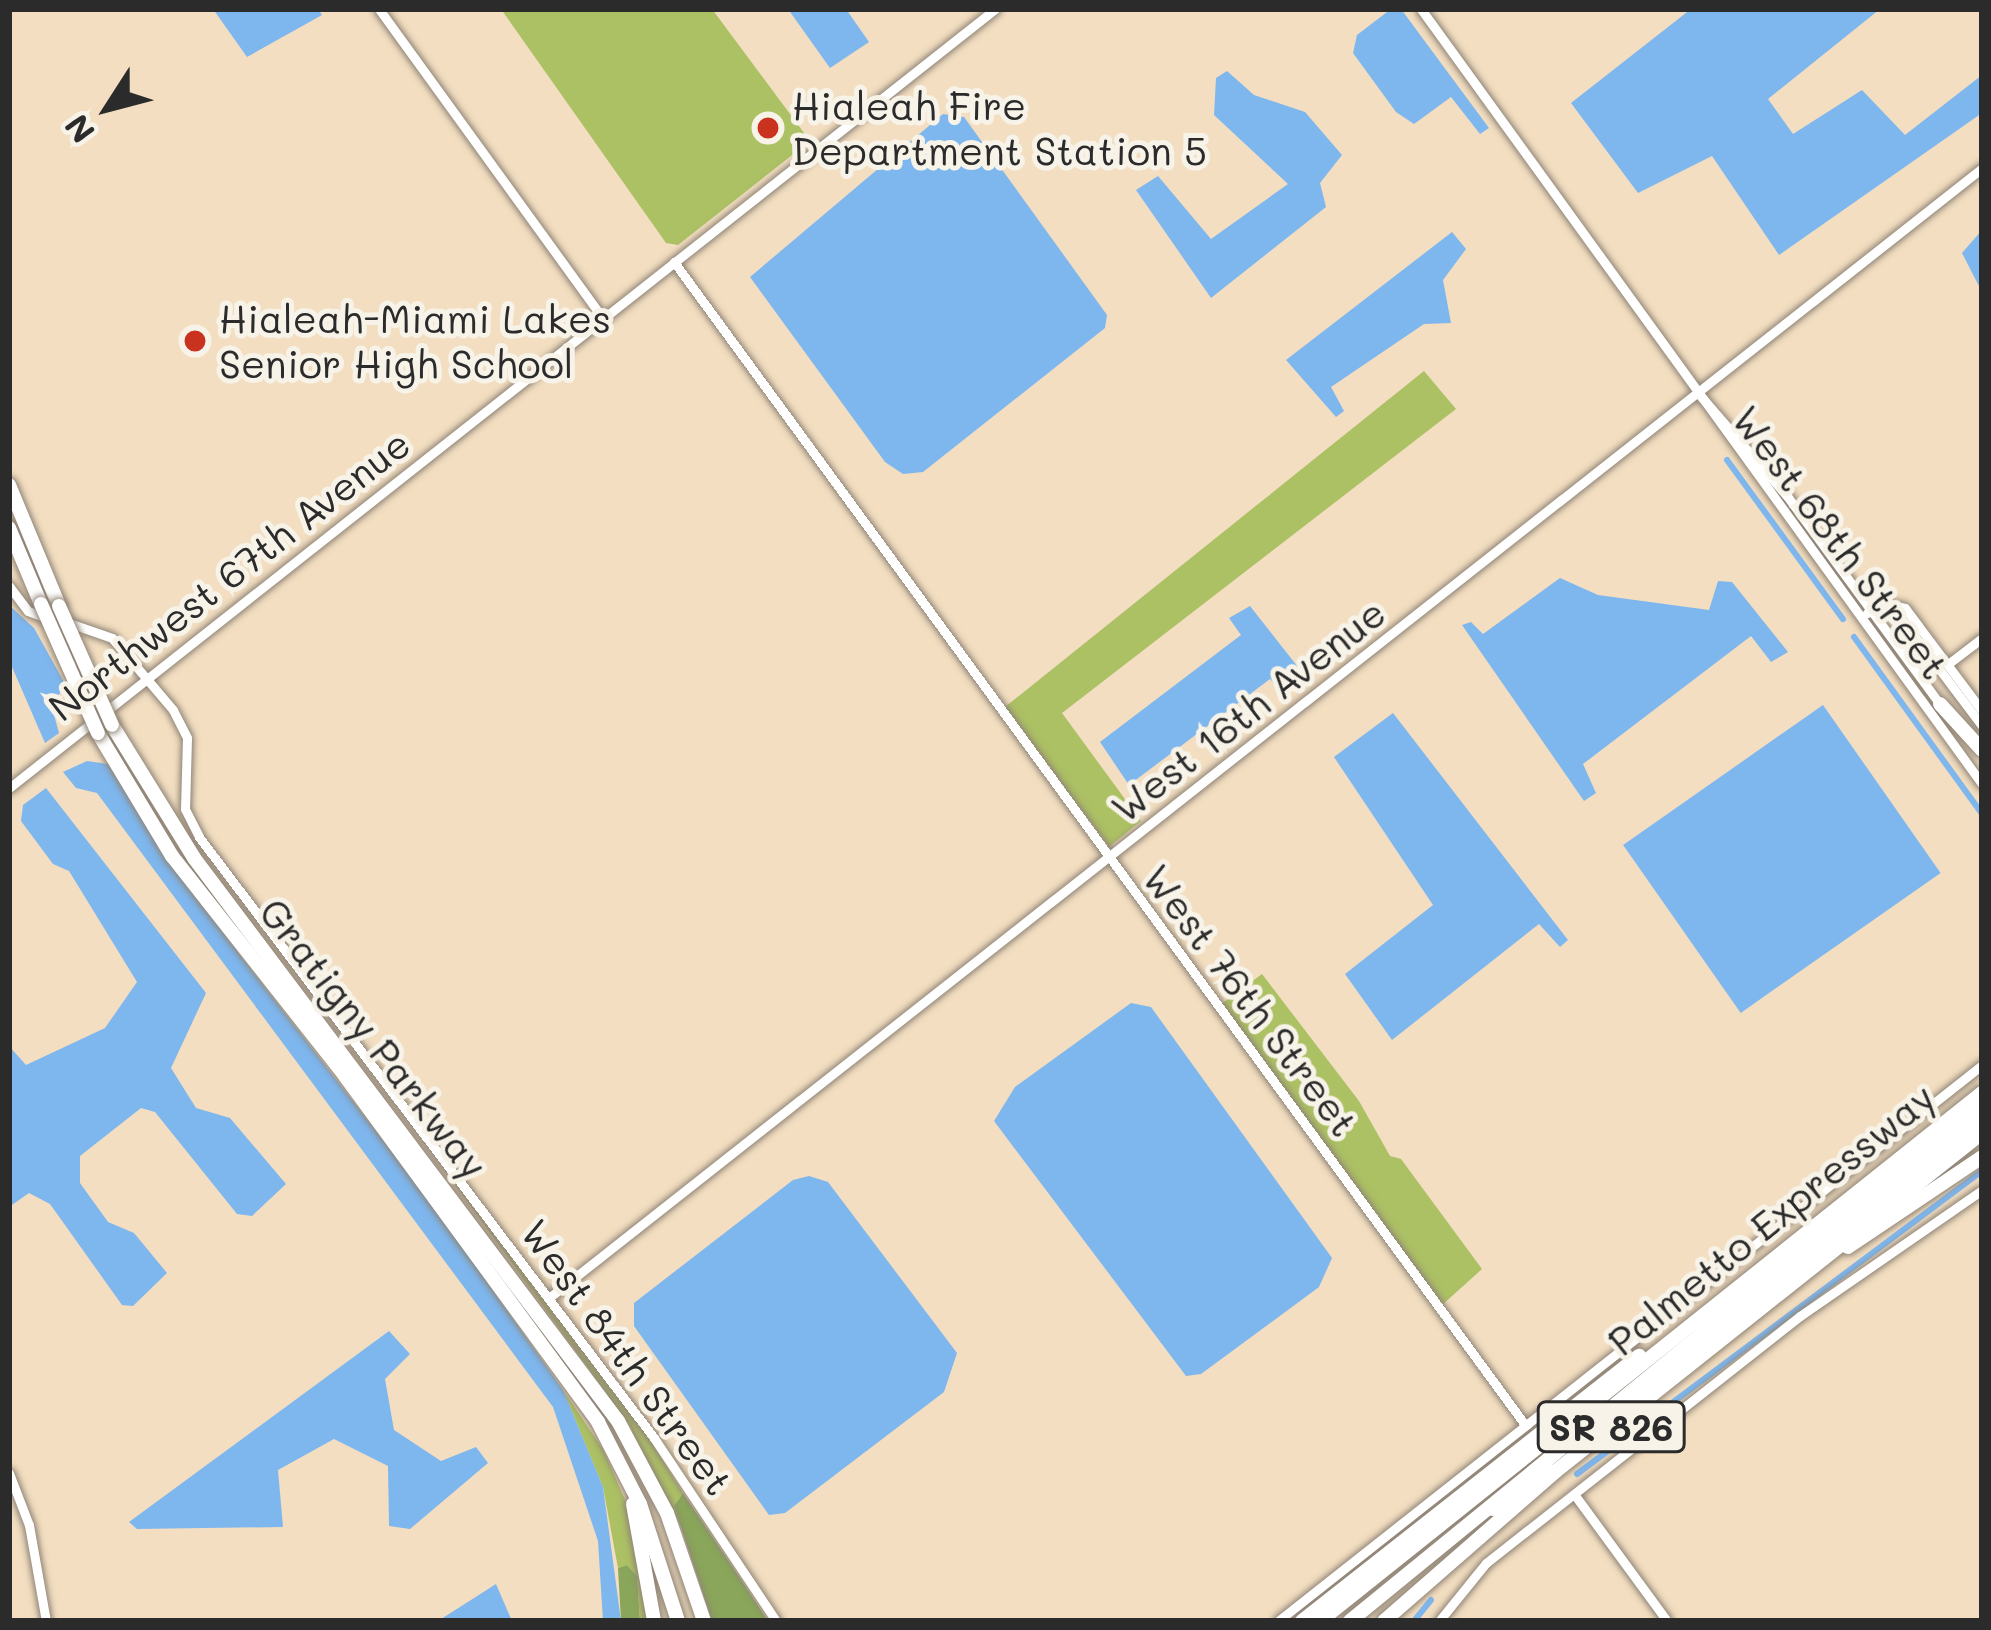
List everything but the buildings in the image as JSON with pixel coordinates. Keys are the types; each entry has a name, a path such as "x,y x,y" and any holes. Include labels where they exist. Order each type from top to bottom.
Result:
{"highway":[{"name":"Gratigny Parkway","path":"9,485 112,725 194,858 368,1079 618,1421 668,1513 704,1621"},
{"name":"Gratigny Parkway","path":"9,527 98,733 172,856 484,1264 598,1422 629,1481 678,1621"},
{"path":"1940,704 1982,750"},
{"name":"Palmetto Expressway","path":"1320,1621 1982,1093"},
{"path":"1350,1621 1982,1105"},
{"path":"1362,1621 1512,1495 1982,1120"},
{"name":"Palmetto Expressway","path":"1388,1621 1406,1601 1822,1259 1982,1133"},
{"path":"1822,1259 1982,1157"},
{"path":"1302,1621 1582,1397 1685,1330"},
{"path":"629,1481 654,1621"},
{"path":"1373,1621 1512,1495"}],"street":[{"path":"379,9 603,318"},
{"name":"Northwest 67th Avenue","path":"9,788 995,9"},
{"name":"West 68th Street","path":"1420,9 1698,394 1869,614 1982,784"},
{"name":"West 16th Avenue","path":"550,1298 1982,168"},
{"name":"West 76th Street","path":"674,262 1526,1426"},
{"name":"West 84th Street","path":"9,586 37,616 112,638 182,724 185,809 199,837 550,1298 776,1621"},
{"path":"1869,614 1898,605 1982,711"},
{"path":"1869,614 1900,617 1982,726"},
{"name":"West 68th Street","path":"1869,614 1982,760"},
{"path":"1889,635 1900,617"},
{"path":"1948,664 1982,638"},
{"path":"1933,659 1948,664"},
{"path":"1278,1621 1982,1065"},
{"path":"1439,1621 1475,1573 1574,1494 1800,1316 1982,1190"},
{"path":"9,1473 39,1566 46,1621"},
{"path":"1574,1494 1667,1621"}],"green space":[{"path":"501,9 712,9 810,141 678,245 666,243"},
{"path":"1424,371 1456,409 1062,713 1141,821 1109,847 1005,707"},
{"path":"1262,974 1359,1101 1390,1156 1401,1159 1482,1269 1441,1306 1220,1005"},
{"path":"437,1160 644,1430 683,1493 674,1506 682,1529 628,1423"},
{"path":"563,1390 604,1451 628,1507 651,1621 640,1621 637,1576 627,1565 618,1568 603,1487"},
{"path":"683,1493 768,1621 712,1621 674,1506"},
{"path":"627,1565 637,1576 640,1621 621,1621 618,1568"}],"water":[{"path":"213,9 318,9 322,15 247,57"},
{"path":"788,9 846,9 869,42 830,68"},
{"path":"1391,9 1401,9 1489,128 1480,134 1451,97 1414,124 1396,112 1353,53 1357,35"},
{"path":"1691,9 1880,9 1768,99 1793,134 1862,90 1905,135 1982,75 1982,113 1779,255 1712,156 1638,193 1571,103"},
{"path":"1227,71 1254,95 1305,112 1342,155 1320,183 1326,207 1211,298 1136,190 1158,176 1211,239 1288,184 1214,115 1216,78"},
{"path":"943,114 964,117 1107,315 1105,328 923,472 903,474 885,462 750,277"},
{"path":"1982,230 1982,292 1962,253"},
{"path":"1452,232 1466,249 1443,280 1451,323 1424,324 1331,387 1344,411 1336,417 1286,360"},
{"path":"1560,578 1598,595 1709,610 1718,581 1732,582 1788,652 1771,662 1751,636 1583,764 1596,793 1584,801 1462,625 1471,622 1483,634"},
{"path":"9,605 34,628 64,682 53,711 59,733 45,743 9,660"},
{"path":"1250,606 1305,676 1283,695 1270,679 1129,785 1100,742 1241,635 1229,618"},
{"path":"1823,705 1941,873 1741,1013 1623,845"},
{"path":"1393,713 1568,940 1560,947 1539,924 1392,1040 1345,974 1433,905 1334,757"},
{"path":"87,761 108,764 189,889 433,1205 563,1390 603,1487 621,1621 603,1621 598,1541 553,1407 97,793 76,788 63,772"},
{"path":"46,788 206,993 171,1068 196,1108 230,1118 286,1184 252,1216 237,1214 155,1112 141,1108 80,1156 80,1183 108,1222 134,1233 167,1273 133,1306 122,1305 50,1204 29,1193 9,1207 9,1046 26,1065 105,1028 137,982 69,871 53,864 21,821 23,805"},
{"path":"1131,1003 1151,1007 1332,1258 1319,1287 1201,1374 1186,1376 994,1121 1015,1087"},
{"path":"809,1176 828,1182 957,1353 944,1392 785,1513 769,1515 634,1326 634,1303 793,1180"},
{"path":"389,1331 410,1354 385,1379 394,1430 441,1461 476,1447 488,1463 410,1529 389,1526 388,1466 334,1439 278,1470 283,1527 137,1529 129,1522"},
{"path":"496,1584 512,1621 438,1621"}],"waterway":[{"path":"1727,460 1843,619"},
{"path":"1854,637 1982,814"},
{"path":"1577,1474 1982,1171"},
{"path":"1414,1621 1431,1600"}],"place":[{"name":"Hialeah Fire Department Station 5","path":"768,128"},
{"name":"Hialeah-Miami Lakes Senior High School","path":"195,341"}]}
